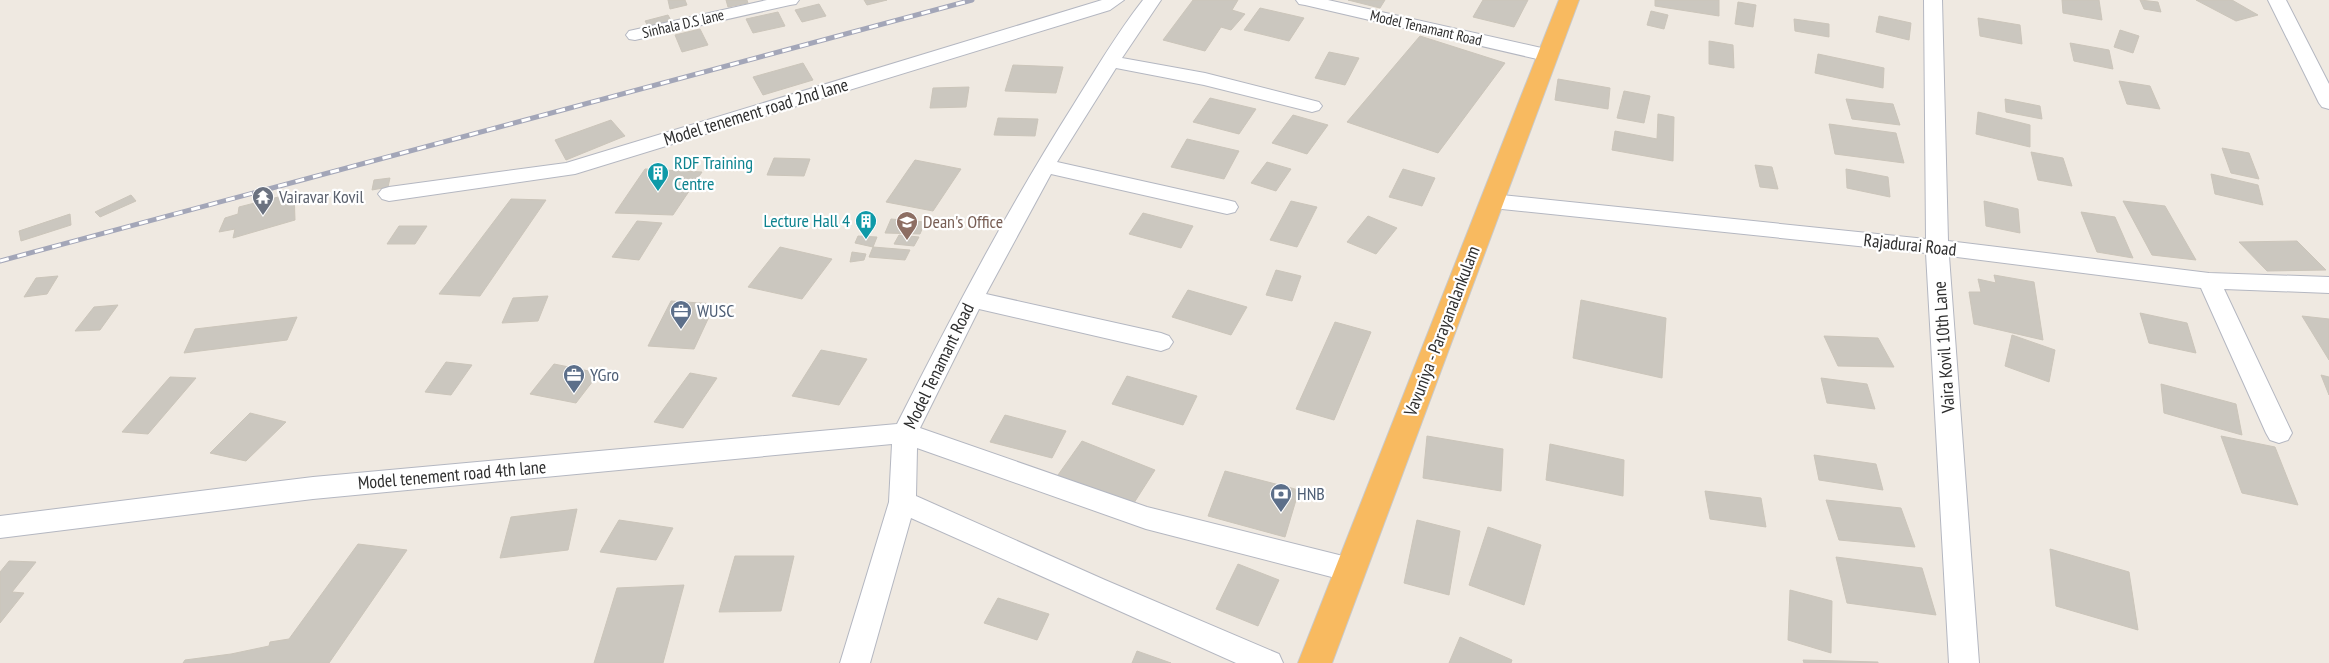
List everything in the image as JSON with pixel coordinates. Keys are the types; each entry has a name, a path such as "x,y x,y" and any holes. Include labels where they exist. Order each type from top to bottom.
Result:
{"highway":[{"name":"Vavuniya - Parayanalankulam","path":"1315,663 1569,0"}],"street":[{"name":"Sinhala D.S lane","path":"635,36 790,0"},
{"name":"Model tenement road 2nd lane","path":"390,194 568,169 1104,6 1116,0"},
{"name":"Model Tenamant Road","path":"855,663 902,502 905,433 972,299 1046,166 1132,26 1152,0"},
{"name":"Model Tenamant Road","path":"1305,0 1546,56"},
{"name":"Vaira Kovil 10th Lane","path":"1933,0 1937,247 1964,663"},
{"path":"2277,0 2329,103"},
{"path":"1110,61 1205,79 1312,106"},
{"path":"1046,166 1227,207"},
{"name":"Rajadurai Road","path":"1492,201 1937,247 2210,281 2329,285"},
{"path":"2210,281 2280,433"},
{"path":"972,299 1161,342"},
{"path":"905,433 1146,518 1351,570"},
{"name":"Model tenement road 4th lane","path":"0,527 313,488 905,433"},
{"path":"902,502 1095,589 1268,663"}],"building":[{"path":"668,0 685,0 687,5 670,9"},
{"path":"726,0 747,0 748,3 728,7"},
{"path":"864,0 887,0 867,5"},
{"path":"1193,0 1238,0 1232,10 1245,14 1231,30 1221,27 1205,51 1163,40"},
{"path":"1348,0 1385,0 1380,8"},
{"path":"1483,0 1528,0 1514,27 1473,17"},
{"path":"1655,0 1719,0 1719,16 1655,6"},
{"path":"2062,0 2099,0 2102,20 2063,13"},
{"path":"2140,0 2158,2 2161,12 2144,9"},
{"path":"2196,0 2232,0 2258,15 2236,21"},
{"path":"1738,2 1756,5 1753,27 1735,24"},
{"path":"819,4 826,16 802,22 795,10"},
{"path":"1260,8 1304,18 1289,41 1244,30"},
{"path":"1651,11 1668,15 1664,29 1647,25"},
{"path":"778,12 785,26 753,33 746,19"},
{"path":"668,15 672,22 649,28 645,21"},
{"path":"1879,16 1911,23 1909,40 1876,32"},
{"path":"1978,18 2020,25 2022,44 1980,36"},
{"path":"1794,19 1829,24 1829,37 1795,31"},
{"path":"700,29 708,45 682,52 675,35"},
{"path":"2120,30 2139,36 2133,53 2114,47"},
{"path":"1420,36 1505,63 1438,153 1347,122"},
{"path":"1709,41 1733,45 1734,68 1709,64"},
{"path":"2070,43 2109,50 2113,69 2074,61"},
{"path":"1329,52 1359,58 1345,85 1315,78"},
{"path":"1818,54 1884,68 1883,88 1815,73"},
{"path":"803,63 813,80 763,95 753,77"},
{"path":"1013,65 1063,67 1056,93 1005,91"},
{"path":"1558,79 1610,88 1608,109 1555,100"},
{"path":"2119,81 2150,86 2160,109 2127,104"},
{"path":"969,87 966,107 930,108 933,88"},
{"path":"1624,91 1650,96 1644,123 1617,118"},
{"path":"1210,98 1256,109 1239,134 1193,122"},
{"path":"1846,99 1893,104 1900,125 1852,119"},
{"path":"2005,99 2040,106 2042,119 2006,112"},
{"path":"1978,112 2030,125 2030,147 1976,134"},
{"path":"1658,114 1674,117 1673,161 1612,150 1615,131 1657,139"},
{"path":"1293,115 1328,125 1307,154 1272,143"},
{"path":"998,118 1038,119 1035,136 994,135"},
{"path":"611,120 625,136 566,160 555,140"},
{"path":"1829,124 1896,133 1904,163 1835,154"},
{"path":"1187,139 1239,151 1224,179 1171,167"},
{"path":"2222,148 2249,153 2259,179 2231,173"},
{"path":"2031,152 2063,158 2072,186 2038,180"},
{"path":"774,158 810,159 804,176 767,175"},
{"path":"915,160 961,169 933,211 886,202"},
{"path":"1267,162 1291,169 1276,191 1251,183"},
{"path":"1755,165 1772,167 1778,189 1760,187"},
{"name":"RDF Training Centre","path":"645,169 702,172 673,215 615,213"},
{"path":"1403,169 1435,178 1422,206 1389,197"},
{"path":"1846,169 1888,177 1890,197 1847,188"},
{"path":"2211,174 2258,185 2263,205 2215,194"},
{"path":"390,178 388,187 372,190 374,180"},
{"name":"Vairavar Kovil","path":"294,193 295,220 233,238 235,229 219,232 225,218 238,214 239,207"},
{"path":"131,195 136,201 100,217 95,212"},
{"path":"511,199 546,200 480,296 439,294"},
{"path":"1291,201 1317,207 1297,247 1270,240"},
{"path":"1984,201 2018,209 2020,233 1986,226"},
{"path":"2123,201 2165,206 2196,260 2152,255"},
{"path":"2081,212 2115,217 2133,258 2097,252"},
{"path":"1143,213 1193,226 1181,248 1129,234"},
{"path":"70,214 71,225 21,241 19,231"},
{"path":"1368,216 1397,228 1376,254 1347,242"},
{"path":"891,219 925,222 920,234 885,233"},
{"path":"637,221 662,223 639,260 612,257"},
{"path":"399,226 427,226 415,244 387,244"},
{"name":"Dean's Office","path":"899,235 919,237 914,246 894,244"},
{"name":"Lecture Hall 4","path":"858,236 877,237 873,247 855,243"},
{"path":"2297,241 2326,270 2267,271 2239,242"},
{"path":"780,247 832,259 802,299 748,287"},
{"path":"873,247 910,250 905,260 869,257"},
{"path":"852,252 866,254 864,260 850,262"},
{"path":"1276,270 1301,276 1292,301 1266,295"},
{"path":"1994,275 2034,282 2043,340 1974,324 1969,292 1981,292 1978,279 1996,283"},
{"path":"58,276 47,294 24,297 36,278"},
{"path":"1188,290 1247,307 1231,335 1172,317"},
{"path":"548,296 538,321 502,323 513,298"},
{"path":"1581,300 1666,318 1662,378 1573,358"},
{"path":"671,301 715,304 694,349 648,346"},
{"path":"118,305 100,330 75,331 94,307"},
{"path":"2140,313 2187,323 2196,353 2149,343"},
{"path":"2302,316 2329,319 2329,360"},
{"path":"297,317 287,340 184,353 195,329"},
{"path":"1335,322 1371,332 1334,420 1296,409"},
{"path":"2012,335 2055,350 2049,382 2005,366"},
{"path":"1824,336 1878,338 1894,367 1838,366"},
{"path":"821,350 867,359 839,405 792,396"},
{"path":"446,362 472,365 451,395 425,392"},
{"path":"554,364 599,373 576,403 530,394"},
{"path":"690,373 717,378 683,428 654,422"},
{"path":"2321,375 2329,377 2329,395"},
{"path":"1127,376 1197,396 1183,425 1112,404"},
{"path":"170,377 196,378 148,434 122,432"},
{"path":"1821,378 1867,384 1875,409 1827,403"},
{"path":"2161,384 2236,404 2242,435 2164,413"},
{"path":"250,413 286,422 246,461 210,453"},
{"path":"1005,415 1066,431 1052,458 990,442"},
{"path":"1427,436 1503,449 1501,491 1423,478"},
{"path":"2221,436 2275,447 2298,505 2242,493"},
{"path":"1082,441 1155,470 1132,506 1058,475"},
{"path":"1550,444 1624,460 1623,496 1546,480"},
{"path":"1814,455 1876,464 1883,490 1819,480"},
{"path":"1225,471 1299,490 1285,537 1208,516"},
{"path":"1705,491 1761,498 1766,527 1710,519"},
{"path":"1826,500 1901,508 1915,547 1839,540"},
{"path":"577,509 568,550 500,558 511,517"},
{"path":"619,520 673,528 656,560 600,552"},
{"path":"1417,520 1460,531 1449,595 1404,583"},
{"path":"1488,527 1541,545 1524,605 1469,585"},
{"path":"358,544 407,550 329,663 183,663 185,660 231,654 269,646 270,642 289,639"},
{"path":"2050,549 2129,572 2138,630 2056,606"},
{"path":"735,556 794,556 781,611 719,612"},
{"path":"1836,557 1922,568 1936,615 1847,603"},
{"path":"9,561 36,562 12,592 24,593 0,623 0,572"},
{"path":"1238,564 1279,580 1258,626 1216,609"},
{"path":"684,585 663,663 594,663 617,588"},
{"path":"1790,590 1832,601 1831,653 1788,640"},
{"path":"998,598 1049,614 1037,640 984,623"},
{"path":"1460,637 1512,660 1511,663 1449,663"},
{"path":"1137,651 1171,663 1132,663"},
{"path":"1803,660 1878,662 1878,663 1804,663"}],"railway":[{"path":"0,261 972,0"}],"place":[{"name":"RDF Training Centre","path":"658,192"},
{"name":"Vairavar Kovil","path":"263,216"},
{"name":"Lecture Hall 4","path":"866,240"},
{"name":"Dean's Office","path":"907,241"},
{"name":"WUSC","path":"681,330"},
{"name":"YGro","path":"574,394"},
{"name":"HNB","path":"1281,513"}]}
